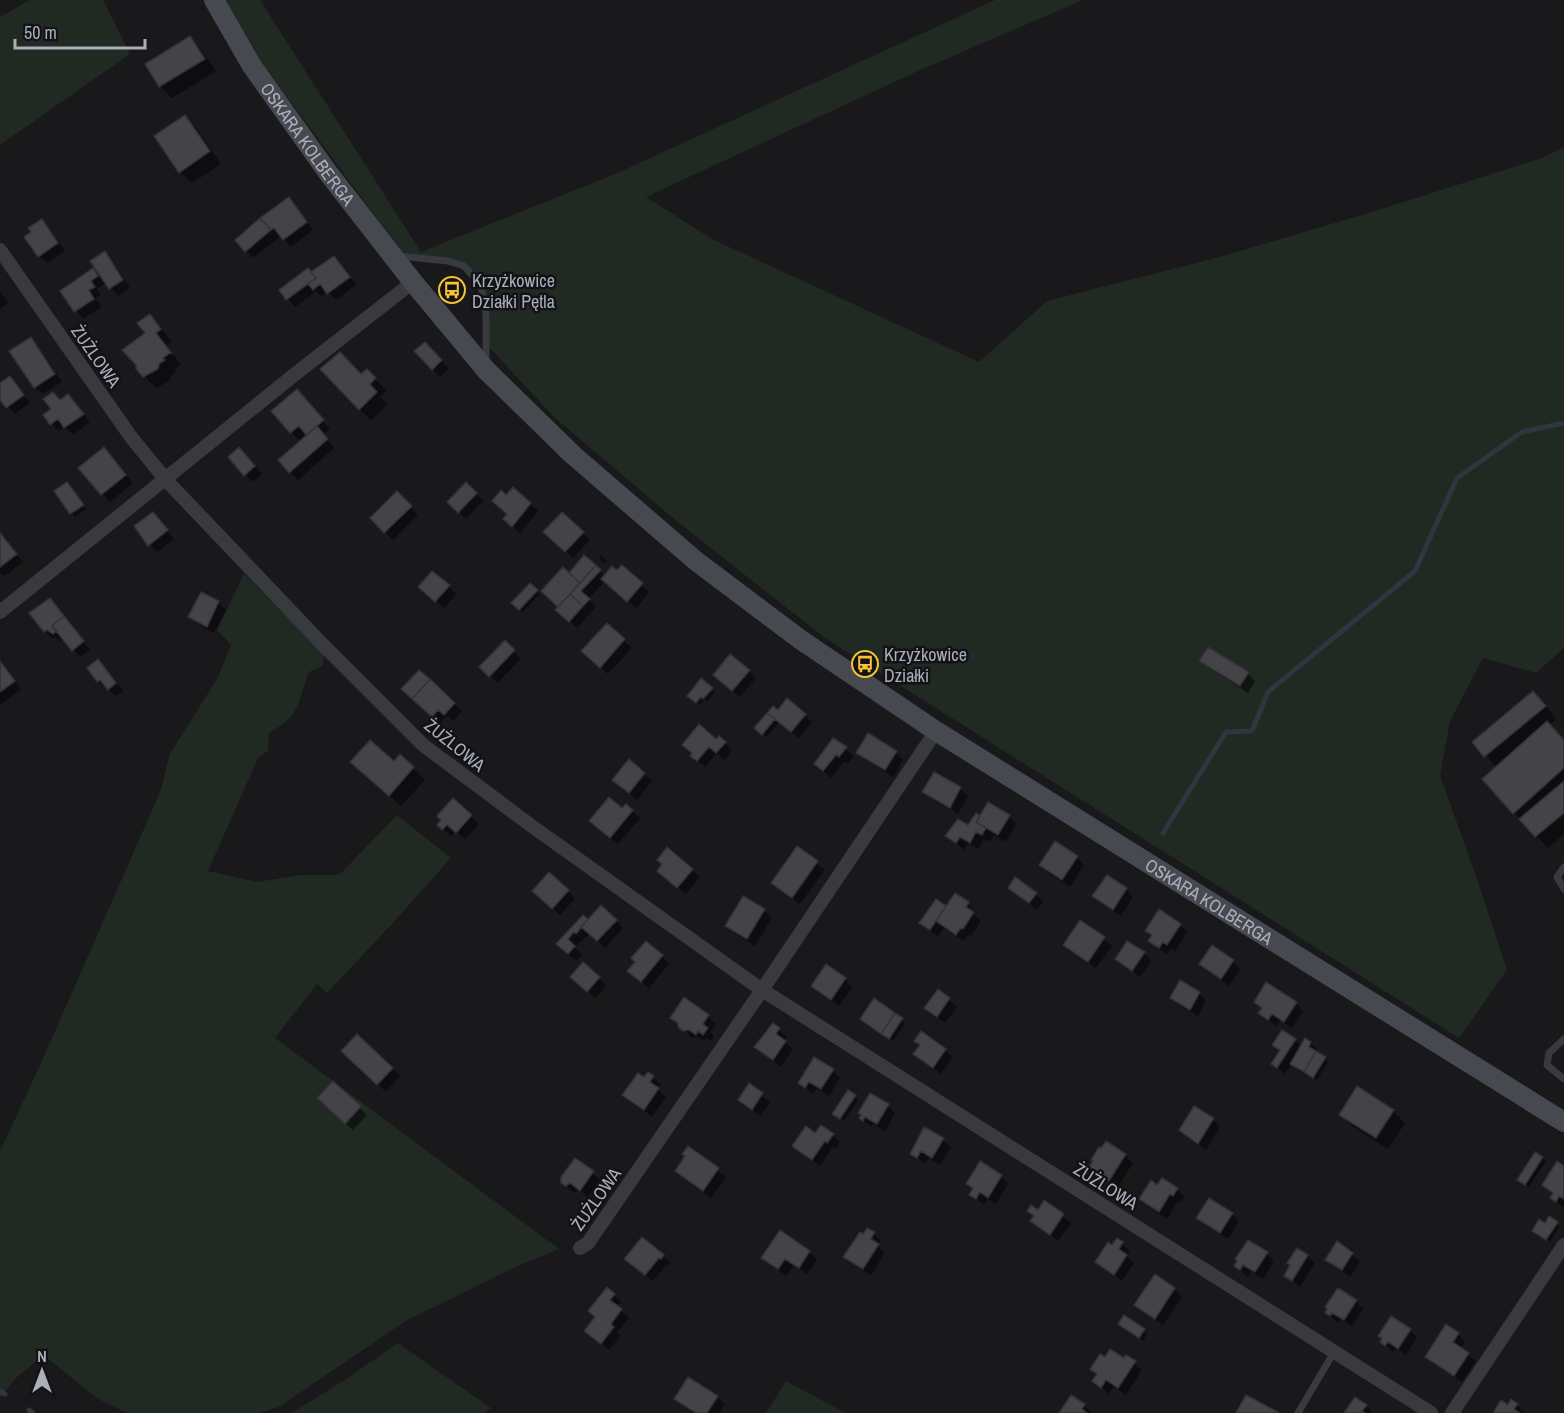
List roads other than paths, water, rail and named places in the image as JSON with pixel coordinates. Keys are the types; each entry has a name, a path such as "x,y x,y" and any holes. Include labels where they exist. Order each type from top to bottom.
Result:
{"main road":[{"name":"OSKARA KOLBERGA","path":"214,0 252,66 329,174 413,282 486,370 573,455 696,561 801,640 936,730 1564,1122"}],"street":[{"name":"ŻUŻLOWA","path":"0,250 131,437 166,480 326,648 423,745 533,827 762,990 1431,1413"},
{"path":"0,612 413,282"},
{"name":"ŻUŻLOWA","path":"580,1248 588,1244 936,730"},
{"path":"1452,1413 1564,1245"}],"lane":[{"path":"392,255 448,261 464,266 481,285 488,346 486,370"},
{"path":"1564,867 1557,877 1564,889"},
{"path":"1564,1039 1549,1053 1548,1065 1564,1079"},
{"path":"1298,1413 1334,1352"}],"waterway":[{"path":"1163,833 1226,732 1252,731 1268,692 1415,571 1457,478 1522,432 1564,423"},
{"path":"0,1391 5,1394"},
{"path":"29,1410 33,1413"}],"place":[{"name":"Krzyżkowice Działki Pętla","path":"452,290"},
{"name":"Krzyżkowice Działki","path":"865,664"}]}
